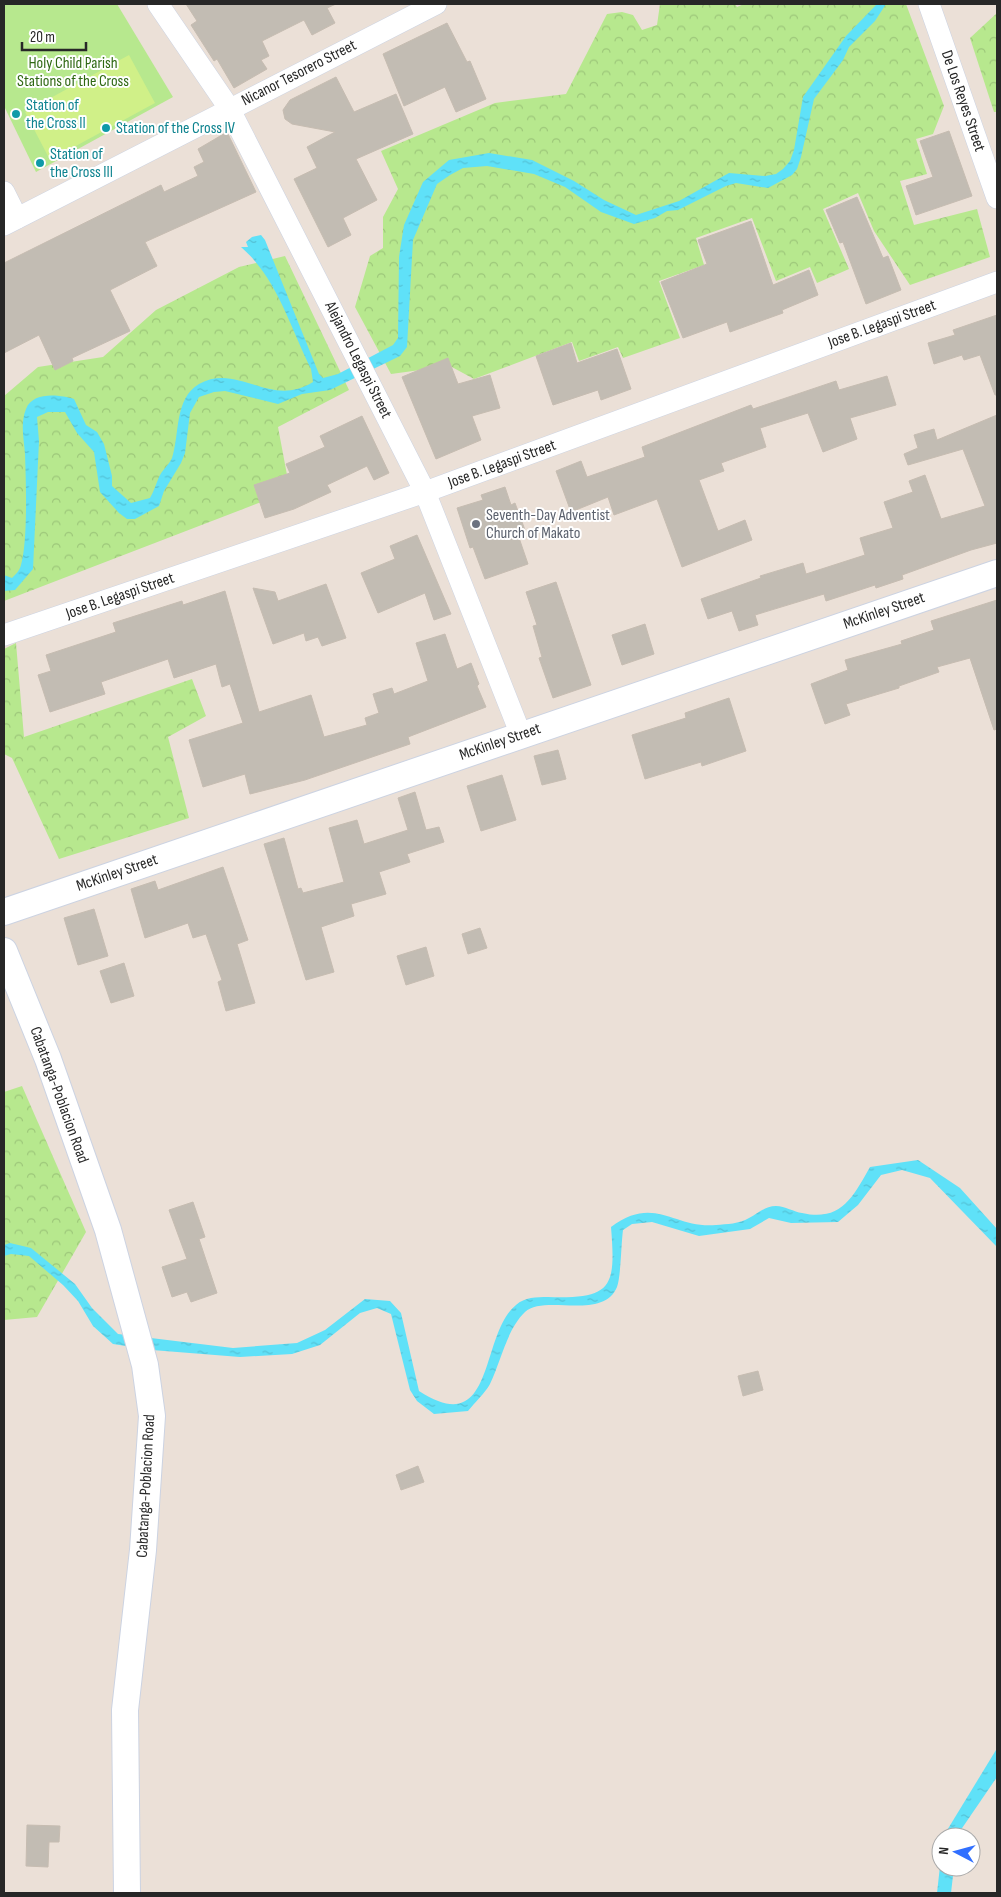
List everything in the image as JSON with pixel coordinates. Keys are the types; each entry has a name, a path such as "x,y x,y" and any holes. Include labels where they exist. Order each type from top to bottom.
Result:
{"street":[{"name":"Alejandro Legaspi Street","path":"158,4 229,108 425,492 521,735"},
{"name":"Nicanor Tesorero Street","path":"10,222 229,108 436,4"},
{"name":"De Los Reyes Street","path":"929,4 997,198"},
{"path":"4,192 10,222"},
{"name":"Jose B. Legaspi Street","path":"4,636 425,492 997,282"},
{"name":"McKinley Street","path":"4,912 997,573"},
{"name":"Cabatanga-Poblacion Road","path":"4,951 48,1059 108,1230 144,1365 152,1416 143,1550 125,1710 127,1893"}],"green space":[{"name":"Holy Child Parish Stations of the Cross","path":"4,4 117,4 173,97 36,172 4,106"},
{"path":"660,4 735,4 737,7 744,4 906,4 944,106 933,134 916,139 927,174 900,181 914,225 977,209 990,257 910,285 874,231 858,193 823,209 849,269 817,283 810,267 776,281 752,218 696,238 704,265 659,281 680,338 623,358 618,347 579,361 572,342 474,379 450,366 391,374 355,307 370,256 383,248 383,217 398,189 381,151 495,103 566,94 607,14 622,12 633,15 642,30 657,25"},
{"path":"997,13 997,112 994,112 970,38"},
{"path":"129,55 155,103 50,160 25,112"},
{"path":"285,256 349,390 278,427 290,491 4,601 4,396 38,367 103,357 156,310 239,267"},
{"path":"16,643 24,737 192,679 206,716 168,737 189,818 59,859 12,758 4,754 4,649"},
{"path":"22,1086 86,1232 37,1317 4,1320 4,1092"}],"water":[{"path":"877,4 886,4 875,21 849,47 843,60 814,99 797,169 792,175 768,188 736,183 726,186 678,210 667,211 655,218 634,224 601,212 565,187 534,174 487,166 463,168 437,184 413,240 407,347 400,356 330,390 302,394 278,404 225,391 199,397 190,413 185,453 164,491 159,506 135,519 127,519 119,513 100,492 94,452 77,433 65,412 48,412 37,417 39,441 33,569 15,590 4,591 4,575 12,578 15,575 19,570 23,554 26,526 26,495 23,420 29,403 34,399 47,396 62,396 74,399 86,425 97,432 104,444 112,476 112,486 131,503 150,498 160,474 172,458 179,418 185,399 199,384 213,379 227,378 283,391 297,389 313,382 311,369 282,304 264,273 241,247 248,247 246,242 252,237 261,235 265,240 319,374 323,378 338,374 393,345 398,338 399,257 404,225 423,182 449,160 489,153 532,160 574,181 604,200 636,215 679,201 729,173 765,176 776,174 790,161 794,150 803,97 846,36"},
{"path":"918,1160 960,1188 997,1229 997,1247 930,1178 902,1170 881,1175 858,1205 838,1222 791,1223 769,1218 750,1229 699,1236 652,1222 632,1224 623,1230 618,1282 610,1297 599,1303 587,1305 545,1305 534,1307 525,1312 513,1327 490,1384 468,1411 434,1414 417,1401 410,1390 391,1314 377,1308 360,1313 320,1345 292,1354 240,1357 152,1350 113,1344 93,1326 78,1301 63,1285 29,1256 11,1254 4,1256 4,1245 10,1243 31,1248 75,1284 92,1308 118,1334 233,1348 297,1343 325,1330 365,1299 390,1301 401,1313 419,1391 444,1403 461,1403 474,1394 504,1319 516,1305 523,1300 535,1297 586,1295 597,1292 605,1286 610,1276 612,1264 611,1227 626,1218 640,1213 652,1213 701,1225 716,1225 741,1221 772,1206 815,1215 827,1214 844,1205 858,1188 870,1167"},
{"path":"996,1750 997,1777 963,1827 949,1827"},
{"path":"939,1877 953,1877 951,1893 937,1893"}],"building":[{"path":"186,4 336,4 327,8 335,23 312,35 304,20 262,41 269,56 261,60 267,69 234,88 217,59 214,61 191,25 197,21"},
{"path":"447,23 467,62 470,61 486,99 456,112 445,87 404,106 383,54"},
{"path":"336,77 354,112 396,94 413,134 356,159 377,200 343,218 351,235 328,247 294,179 317,168 307,147 335,132 292,124 285,119 283,110 290,100"},
{"path":"949,131 972,196 916,215 906,186 933,177 920,141"},
{"path":"227,132 256,192 145,242 157,266 110,290 130,331 72,358 73,361 55,370 39,335 4,353 4,263 161,185 164,192 198,176 194,167 204,162 198,149"},
{"path":"857,197 883,258 888,256 901,290 866,304 843,242 840,243 826,210"},
{"path":"751,221 773,285 809,270 818,295 782,310 783,313 730,332 727,322 683,338 661,282 707,264 698,240"},
{"path":"997,315 997,395 995,395 980,355 964,360 962,355 934,364 928,343 955,335 953,330"},
{"path":"571,343 577,363 617,349 631,389 601,400 598,390 553,405 536,356"},
{"path":"448,358 458,384 490,375 500,408 472,416 481,440 436,459 402,377"},
{"path":"887,376 896,405 850,418 857,439 823,452 808,413 760,428 766,447 721,463 724,471 699,480 718,531 745,520 752,540 682,567 657,499 614,515 608,497 571,512 556,471 581,461 587,477 645,457 642,447 751,405 753,409 836,381 839,390"},
{"path":"997,415 997,543 971,550 902,575 903,579 876,588 875,585 826,601 824,594 755,615 758,625 739,631 732,611 708,619 701,599 761,578 760,576 803,563 806,574 865,555 860,538 893,528 884,502 913,492 909,481 925,475 941,519 985,506 963,449 908,465 904,454 918,448 914,435 934,429 937,440"},
{"path":"362,416 389,473 374,480 367,466 327,485 331,492 294,509 265,518 254,485 290,473 286,464 325,447 320,436"},
{"path":"505,487 511,505 515,503 525,530 517,532 528,564 485,579 473,547 470,548 457,508 483,500 481,495"},
{"path":"417,535 451,614 434,620 425,593 378,613 361,573 395,559 390,546"},
{"path":"556,582 591,685 553,698 539,658 542,657 533,626 537,625 526,592"},
{"path":"326,584 346,638 322,646 318,637 306,641 304,633 273,644 253,588 275,592 278,601"},
{"path":"225,591 259,712 311,695 324,737 367,725 365,718 379,713 373,694 392,688 394,694 428,681 416,643 445,634 457,669 471,663 479,684 477,686 486,707 408,737 410,744 305,780 250,794 245,774 203,787 189,740 243,723 230,684 222,687 216,664 174,678 168,659 101,682 105,694 50,712 38,675 51,671 46,655 116,632 113,623 182,601 183,605"},
{"path":"997,600 997,729 994,730 970,658 937,667 939,672 899,686 899,688 846,704 850,715 825,724 811,684 848,670 845,660 902,644 901,641 934,630 931,621"},
{"path":"645,624 654,654 622,665 612,635"},
{"path":"729,698 746,751 702,766 701,762 645,779 632,735 686,718 685,713"},
{"path":"558,750 566,779 542,785 534,756"},
{"path":"502,775 516,820 481,831 467,786"},
{"path":"415,792 426,830 439,827 444,842 407,854 410,862 379,872 386,894 351,904 354,916 321,927 334,972 306,980 264,844 284,838 298,889 301,888 303,893 344,882 329,828 357,820 364,844 408,830 398,798"},
{"path":"223,867 248,940 237,944 255,1003 226,1011 218,982 222,980 206,934 193,938 188,923 145,938 131,889 155,881 158,890"},
{"path":"94,909 108,956 78,965 64,918"},
{"path":"480,928 487,948 468,954 462,934"},
{"path":"426,947 434,976 406,985 397,956"},
{"path":"124,963 134,996 111,1003 100,971"},
{"path":"193,1202 205,1237 199,1239 217,1293 191,1302 187,1292 172,1297 162,1267 187,1259 169,1210"},
{"path":"758,1371 763,1390 743,1396 738,1376"},
{"path":"418,1466 424,1482 401,1490 396,1475"},
{"path":"27,1825 60,1826 59,1842 49,1842 48,1867 26,1866"}],"place":[{"name":"Station of the Cross II","path":"16,114"},
{"name":"Station of the Cross IV","path":"106,128"},
{"name":"Station of the Cross III","path":"40,163"},
{"name":"Seventh-Day Adventist Church of Makato","path":"476,524"}]}
